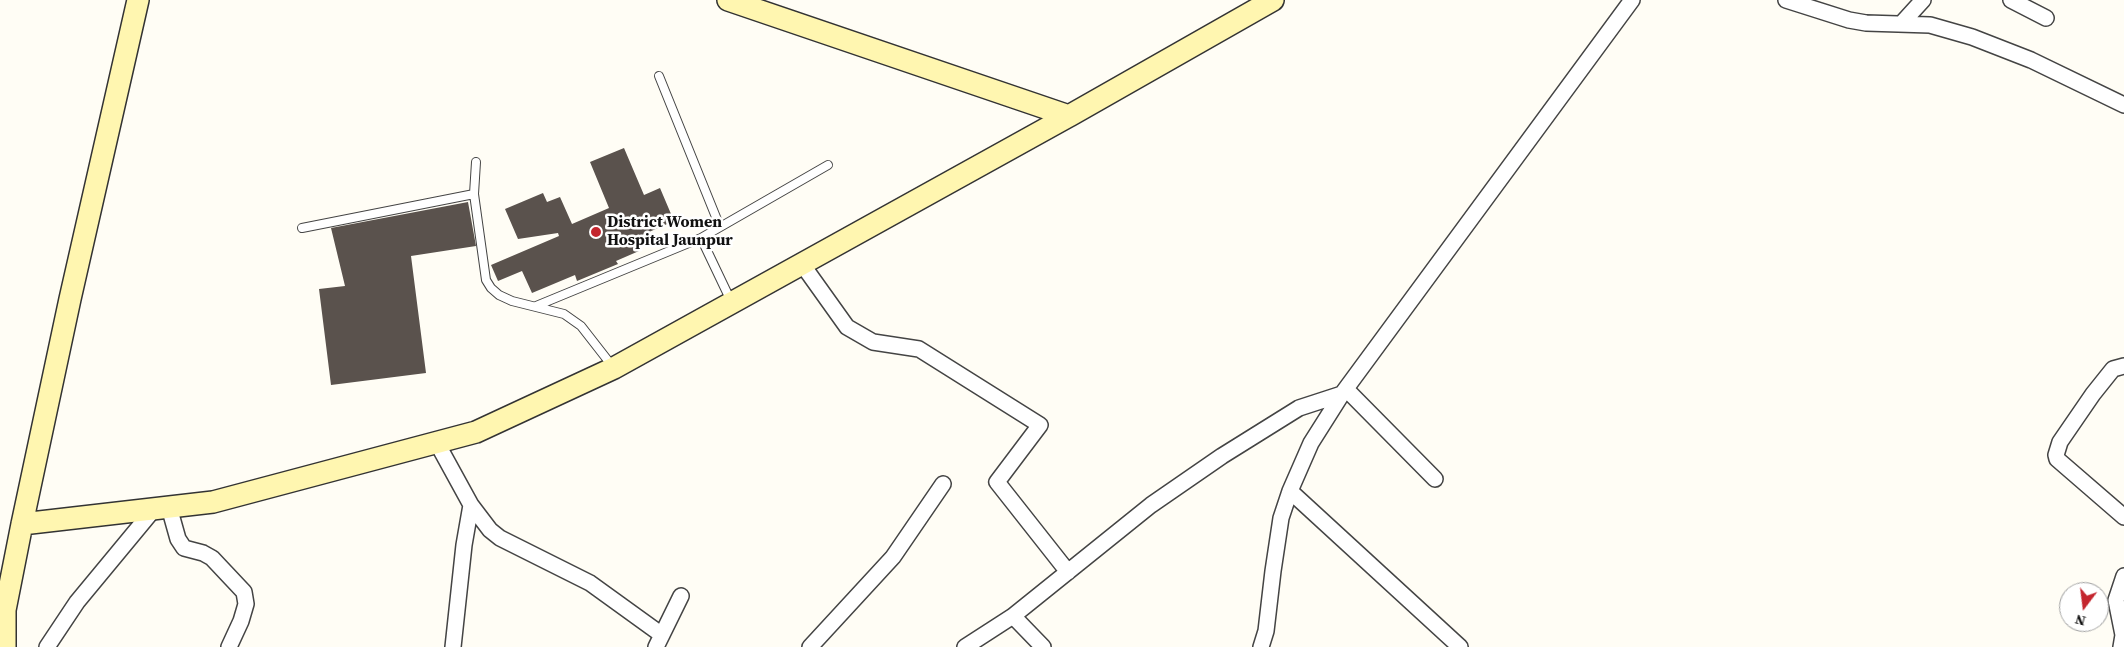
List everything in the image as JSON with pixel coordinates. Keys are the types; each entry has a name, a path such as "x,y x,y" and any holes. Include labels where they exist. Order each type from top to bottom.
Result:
{"street":[{"path":"5,647 5,610 22,524 70,299 138,0"},
{"path":"728,0 1069,116"},
{"path":"22,524 212,502 476,432 614,368 1069,116 1271,0"},
{"path":"1261,647 1266,631 1272,571 1282,518 1290,491 1311,443 1344,392 1632,0"},
{"path":"1786,0 1849,20 1866,23 1930,24 1972,37 2031,60 2124,104"},
{"path":"1902,23 1923,0"},
{"path":"2011,0 2046,18"},
{"path":"802,264 846,327 873,342 919,349 1040,425 997,482 1068,572"},
{"path":"2124,366 2114,369 2093,394 2060,442 2056,455 2057,459 2124,517"},
{"path":"1344,392 1435,479"},
{"path":"965,647 1013,616 1151,505 1222,456 1299,408 1344,392"},
{"path":"436,442 471,505 490,530 500,538 590,583 659,641 681,596"},
{"path":"810,647 893,557 942,484"},
{"path":"1290,491 1460,647"},
{"path":"453,647 464,545 471,505"},
{"path":"46,647 77,602 161,508"},
{"path":"161,508 184,548 203,553 212,558 244,592 246,604 242,621 229,647"},
{"path":"2121,647 2123,635 2116,600 2124,576"},
{"path":"1013,616 1043,647"}],"lane":[{"path":"659,76 720,227"},
{"path":"476,162 474,194 486,280 490,288 499,295 512,300 564,314 581,326 614,368"},
{"path":"536,306 701,238 828,165"},
{"path":"302,228 474,194"},
{"path":"701,238 732,303"}],"building":[{"path":"624,148 644,195 660,188 674,221 633,239 639,251 616,261 618,264 577,281 575,275 532,293 522,271 498,281 491,265 559,236 558,233 518,239 505,209 543,193 547,202 560,197 572,224 609,208 590,162"},
{"path":"468,202 476,246 411,256 426,373 331,385 319,289 345,286 331,228"}],"place":[{"name":"District Women Hospital Jaunpur","path":"596,232"}]}
